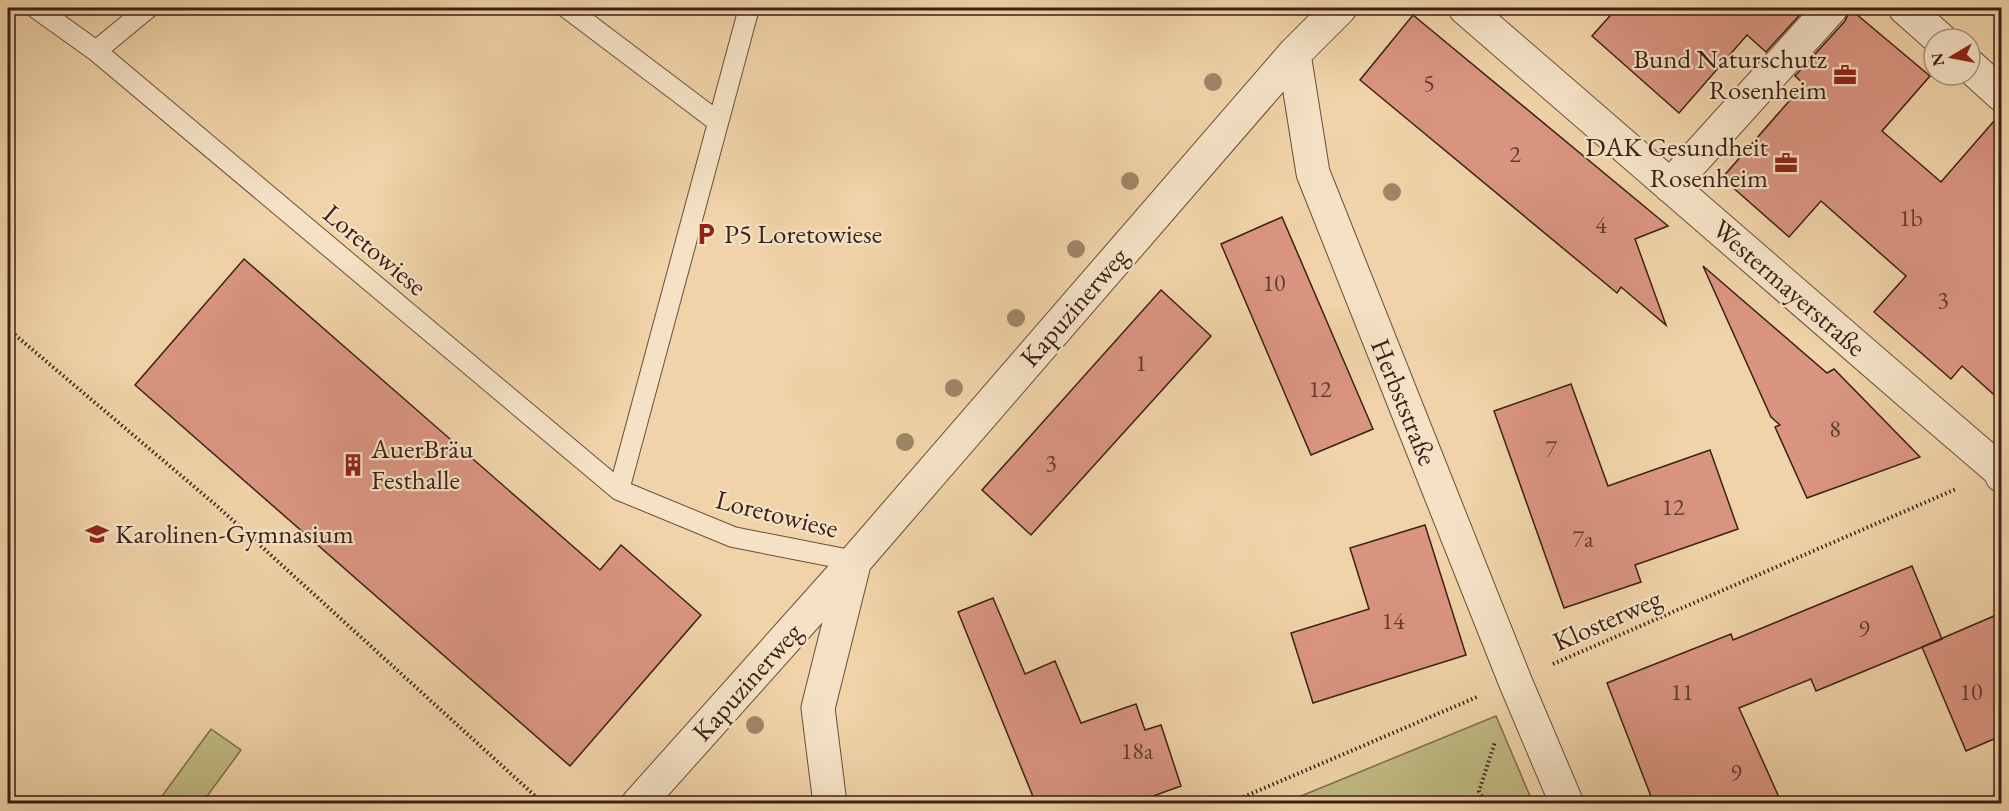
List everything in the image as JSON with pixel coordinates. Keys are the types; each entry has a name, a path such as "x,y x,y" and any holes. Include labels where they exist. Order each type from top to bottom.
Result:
{"street":[{"path":"1294,54 1341,8"},
{"name":"Westermayerstraße","path":"1465,8 2000,473"},
{"path":"1670,186 1831,8"},
{"path":"1905,8 1926,27"},
{"name":"Kapuzinerweg","path":"638,804 855,561 1294,54"},
{"name":"Herbststraße","path":"1294,54 1313,173 1515,681 1567,804"},
{"path":"1982,77 2001,95"},
{"name":"Kapuzinerweg","path":"830,804 818,708 855,561"}],"lane":[{"name":"Loretowiese","path":"36,8 96,51 619,490 733,537 855,561"},
{"path":"96,51 148,8"},
{"path":"567,8 718,122"},
{"path":"619,490 749,8"}],"path":[{"path":"8,329 217,506 544,804"},
{"name":"Klosterweg","path":"1227,804 2000,473"}],"shaded area":[{"path":"1496,716 1533,803 1284,803"},
{"path":"211,729 241,750 202,803 157,803"}],"building":[{"path":"1617,8 1806,8 1766,52 1747,35 1679,113 1592,36"},
{"path":"1849,8 1922,69 1922,85 1882,131 1941,182 2001,113 2001,401 1962,366 1951,379 1874,312 1906,276 1821,201 1789,237 1722,178 1804,84 1795,76 1845,21"},
{"path":"1413,15 1668,226 1635,239 1666,325 1621,287 1617,293 1360,80"},
{"path":"1282,217 1373,429 1311,455 1221,244"},
{"name":"AuerBräu Festhalle","path":"244,259 600,570 621,545 701,615 570,766 135,385"},
{"path":"1703,266 1827,373 1834,369 1920,457 1807,498 1775,427 1780,425 1771,417"},
{"path":"1161,290 1211,336 1031,535 982,490"},
{"path":"1571,384 1608,486 1710,450 1738,529 1635,565 1641,582 1564,608 1494,411"},
{"path":"1425,525 1466,655 1313,703 1291,633 1369,609 1350,548"},
{"path":"1912,566 1942,639 1816,691 1811,679 1739,708 1782,804 1654,804 1607,683 1731,634 1733,640"},
{"path":"993,598 1025,674 1055,661 1081,723 1136,704 1145,730 1161,725 1181,786 1131,804 1036,804 958,612"},
{"path":"2001,613 2001,736 1966,751 1922,647"}],"place":[{"name":"Bund Naturschutz Rosenheim","path":"1845,75"},
{"name":"DAK Gesundheit Rosenheim","path":"1786,163"},
{"name":"P5 Loretowiese","path":"706,234"},
{"name":"AuerBräu Festhalle","path":"353,465"},
{"name":"Karolinen-Gymnasium","path":"97,534"}]}
